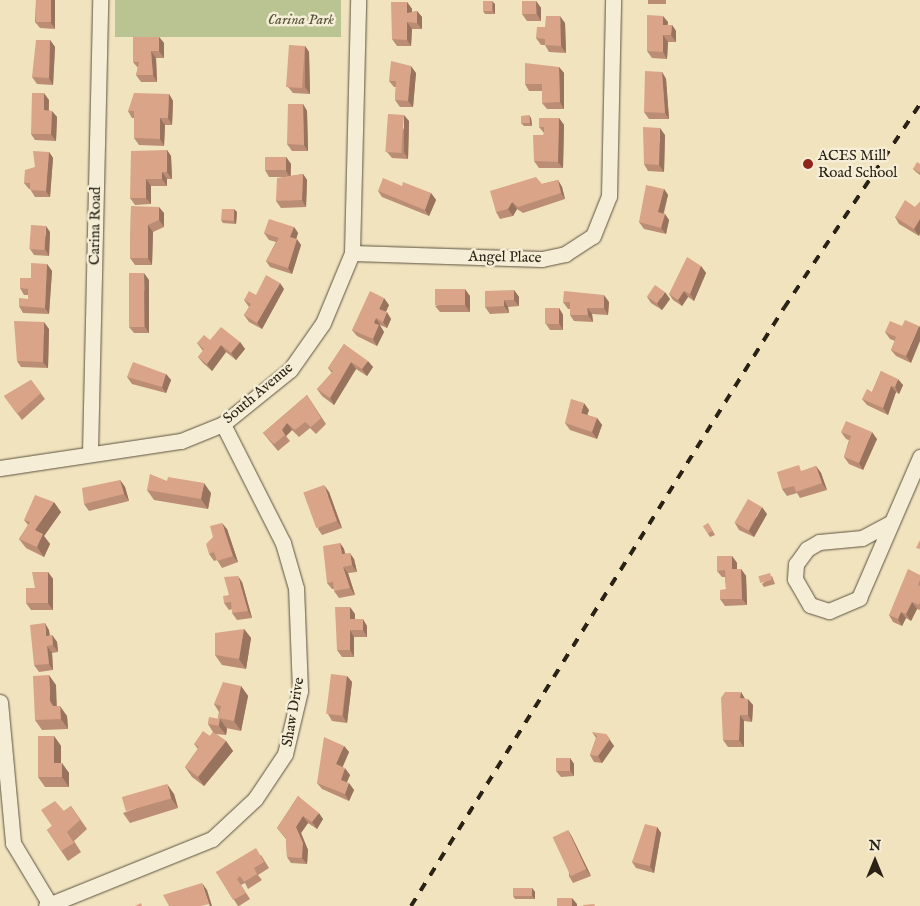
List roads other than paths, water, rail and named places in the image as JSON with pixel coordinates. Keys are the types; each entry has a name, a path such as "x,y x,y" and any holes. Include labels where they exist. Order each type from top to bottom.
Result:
{"street":[{"name":"Carina Road","path":"90,452 100,0"},
{"name":"South Avenue","path":"0,468 90,452 181,441 223,424 290,370 323,323 352,253 358,0"},
{"name":"Angel Place","path":"352,253 542,259 565,254 593,236 609,196 613,0"},
{"name":"Shaw Drive","path":"48,904 212,838 255,799 285,754 300,691 296,588 283,543 223,424"},
{"path":"890,522 862,538 819,542 807,549 796,564 794,579 810,605 829,611 859,598 890,522 920,458"},
{"path":"0,702 13,843 48,904"}],"railway":[{"path":"411,906 784,308 920,104"}],"place":[{"name":"ACES Mill Road School","path":"808,164"}],"park label":[{"name":"Carina Park","path":"301,20"}]}
